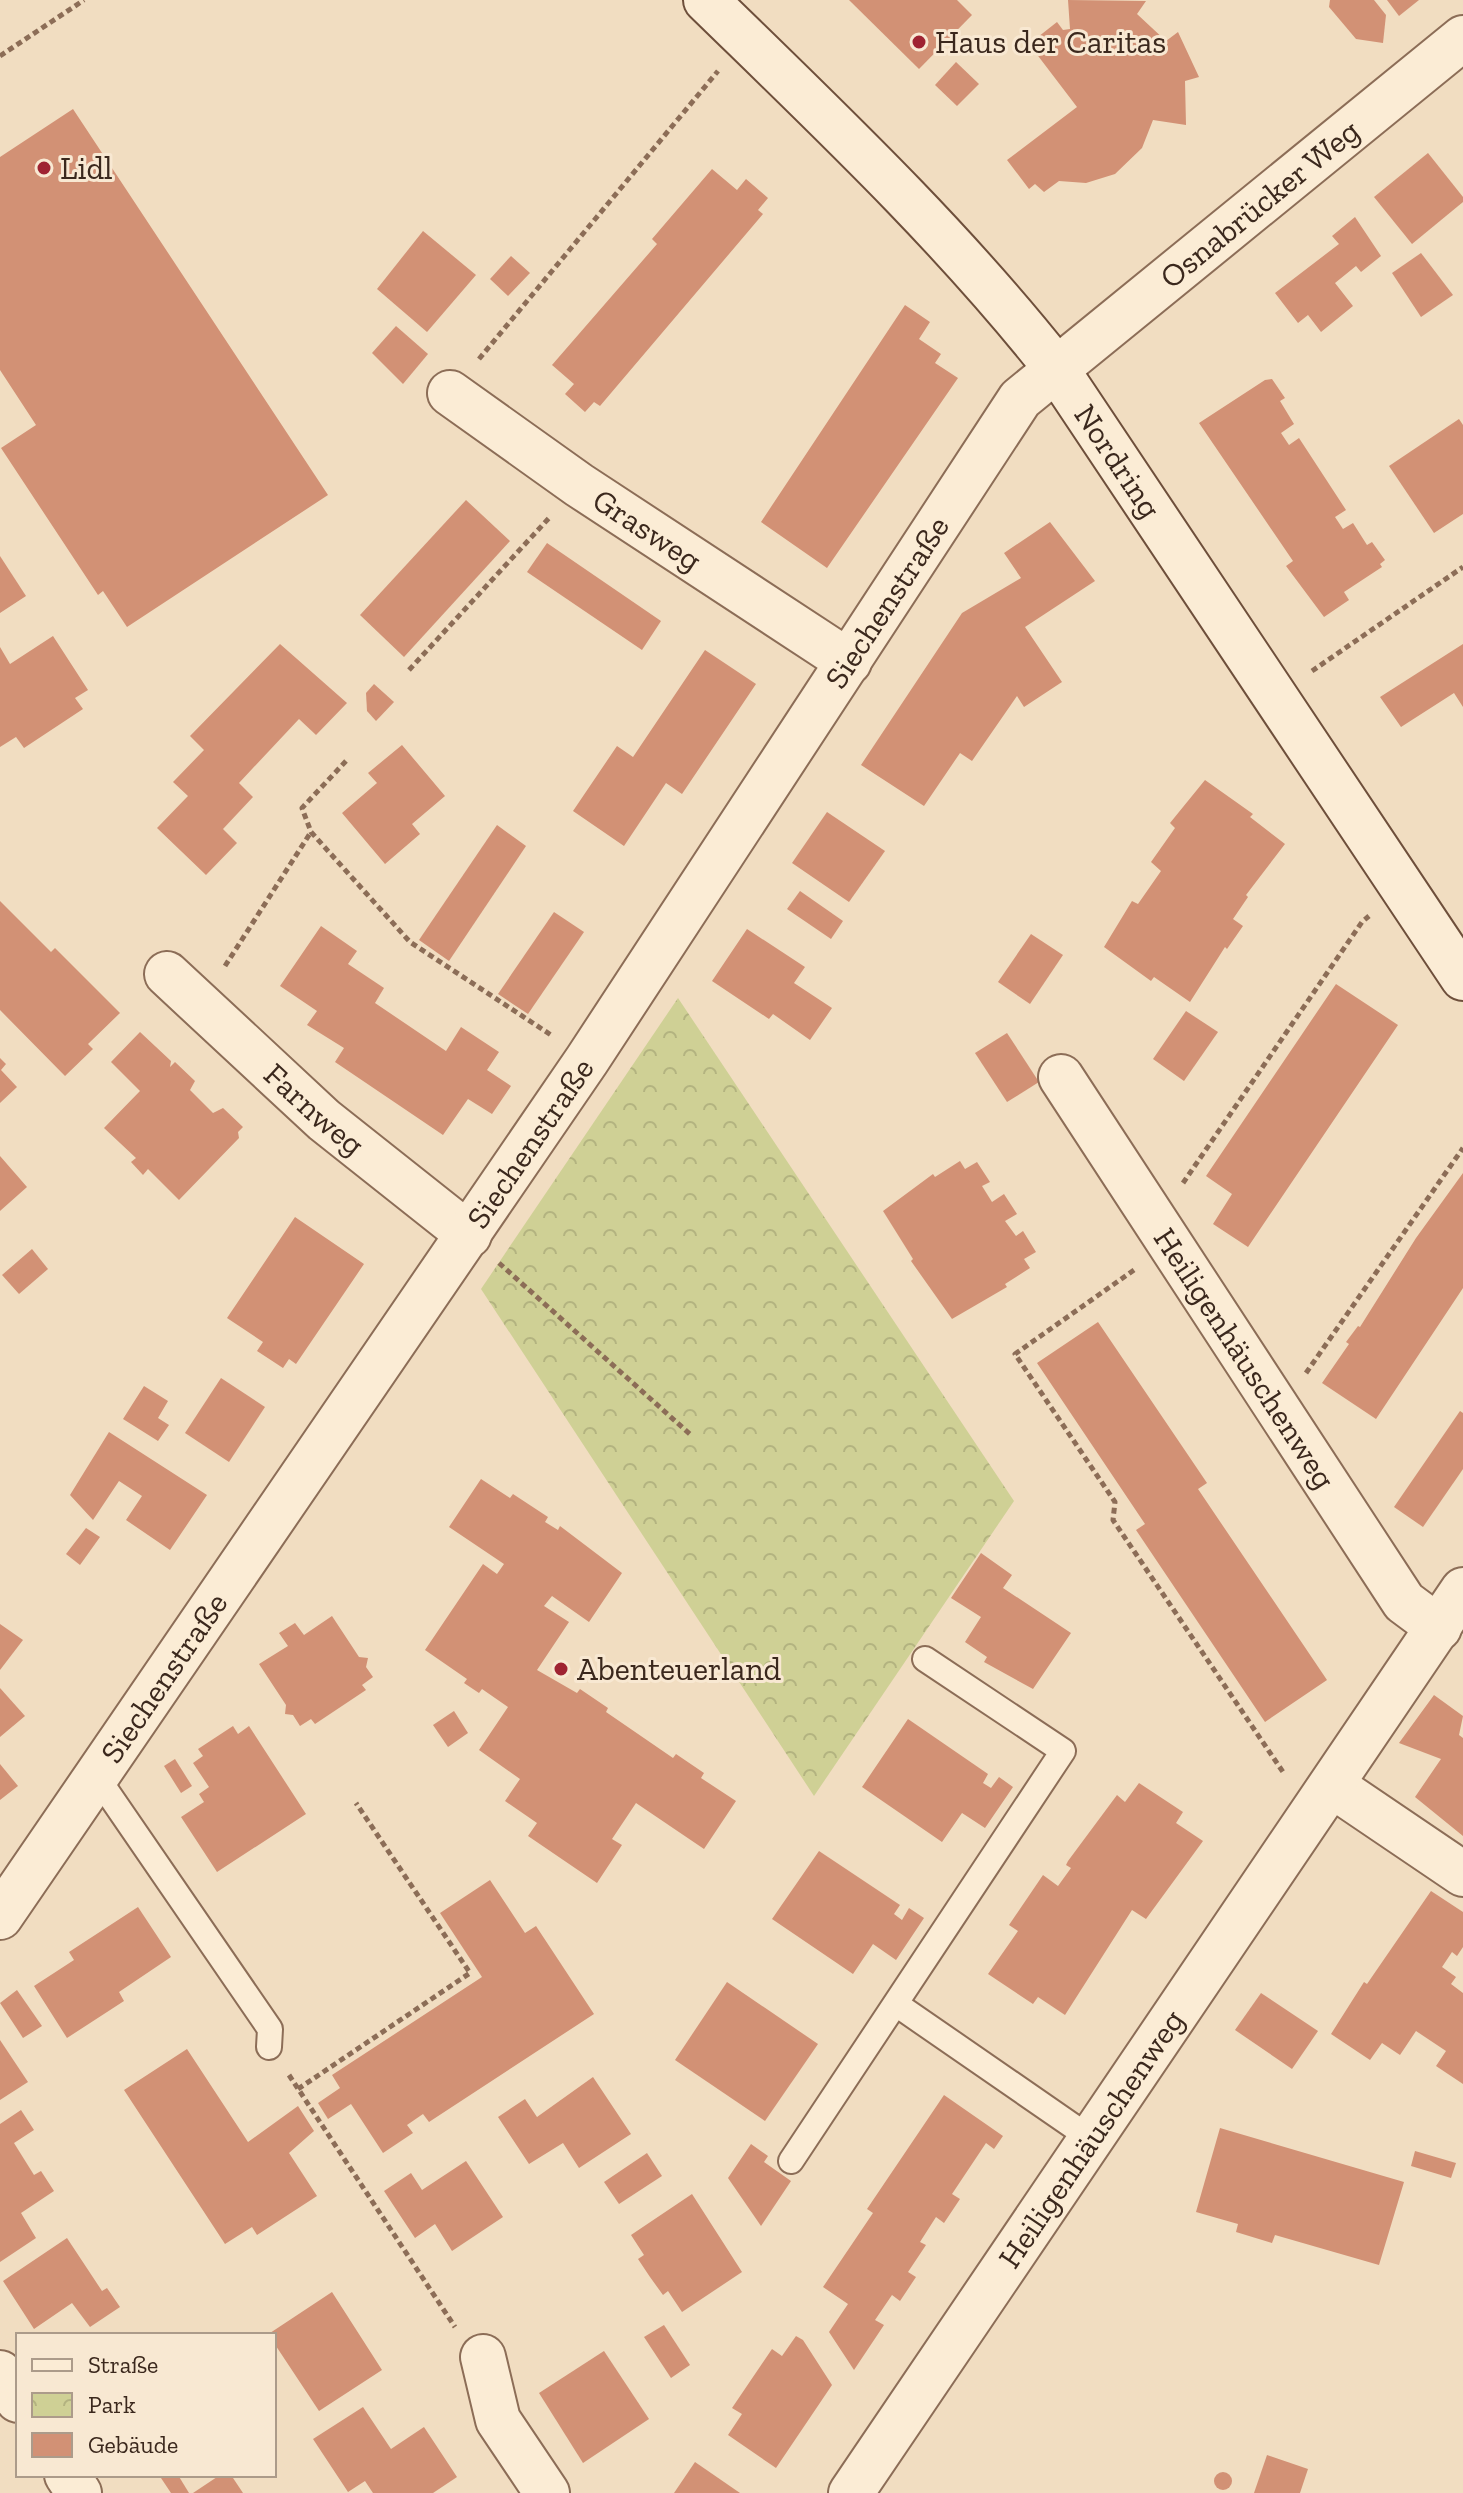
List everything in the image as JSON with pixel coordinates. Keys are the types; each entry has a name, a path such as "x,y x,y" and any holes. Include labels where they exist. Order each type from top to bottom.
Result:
{"street":[{"name":"Nordring","path":"706,0 944,236 1001,299 1055,367 1463,978"},
{"name":"Osnabrücker Weg","path":"1055,367 1463,38"},
{"name":"Siechenstraße","path":"2,1909 97,1777 587,1060 1020,399 1055,367"},
{"name":"Grasweg","path":"450,393 579,485 849,662"},
{"name":"Farnweg","path":"167,974 198,1007 324,1120 469,1235"},
{"name":"Heiligenhäuschenweg","path":"1061,1077 1404,1602 1439,1628"},
{"name":"Heiligenhäuschenweg","path":"851,2493 1463,1590"},
{"path":"1327,1793 1463,1874"},
{"path":"483,2357 498,2420 547,2493"},
{"path":"0,2373 16,2397"}],"lane":[{"path":"791,2161 1063,1751 925,1659"},
{"path":"97,1777 270,2029 269,2047"},
{"path":"896,2004 1090,2138"}],"path":[{"path":"0,56 84,0"},
{"path":"450,393 746,39"},
{"path":"409,670 579,485"},
{"path":"1275,697 1463,567"},
{"path":"346,761 302,808 311,832 410,942 587,1060"},
{"path":"198,1007 311,832"},
{"path":"1327,1793 1287,1778 1113,1520 1115,1502 1015,1354 1161,1230 1172,1200 1362,922 1405,889"},
{"path":"1275,1403 1294,1390 1463,1148"},
{"path":"469,1235 692,1436"},
{"path":"298,2089 470,1973 356,1803"},
{"path":"269,2047 449,2322 483,2357"}],"green space":[{"path":"678,998 1014,1501 814,1796 481,1289"}],"building":[{"name":"Haus der Caritas","path":"849,0 957,0 972,15 919,69"},
{"path":"1068,0 1146,1 1137,14 1166,41 1178,32 1199,77 1185,81 1186,125 1153,120 1142,148 1115,174 1086,183 1059,181 1044,192 1035,184 1029,189 1007,160 1077,107 1029,44 1057,22 1063,30 1070,29"},
{"path":"1330,0 1374,0 1386,15 1383,43 1356,39 1329,7"},
{"path":"1387,0 1419,0 1399,16"},
{"path":"956,62 979,84 957,106 935,85"},
{"path":"73,109 328,495 127,627 103,591 98,595 1,448 36,425 0,370 0,157"},
{"path":"1428,153 1463,197 1463,202 1412,244 1374,197"},
{"path":"712,169 737,190 746,179 768,198 758,210 763,214 600,406 594,402 585,412 565,394 574,384 552,365 657,244 652,239"},
{"path":"1355,217 1381,256 1361,272 1356,266 1335,283 1353,306 1321,332 1308,315 1298,323 1275,293 1339,244 1332,236"},
{"path":"423,231 476,275 427,332 377,289"},
{"path":"1421,253 1453,295 1421,317 1392,273"},
{"path":"511,256 530,273 508,296 490,279"},
{"path":"905,305 930,322 919,339 941,354 935,363 958,378 827,568 761,522"},
{"path":"396,326 428,354 403,384 372,353"},
{"path":"1272,379 1285,398 1280,401 1294,424 1281,433 1289,445 1299,438 1346,510 1335,517 1343,529 1353,523 1367,545 1372,542 1385,560 1380,564 1382,567 1344,592 1349,600 1324,617 1286,566 1293,561 1199,423 1265,380"},
{"path":"1459,419 1463,425 1463,514 1434,533 1389,466"},
{"path":"466,500 510,541 404,657 360,615"},
{"path":"1050,522 1095,581 1025,627 1062,682 1024,707 1017,696 972,761 960,753 924,806 861,765 962,613 1021,578 1004,553"},
{"path":"547,543 661,621 642,650 527,572"},
{"path":"0,556 26,596 0,613"},
{"path":"53,636 88,690 75,698 83,709 24,748 16,737 0,747 0,647 10,664"},
{"path":"280,644 347,703 316,735 299,719 239,783 253,797 223,829 237,843 206,875 157,828 188,796 173,782 204,750 190,736"},
{"path":"1463,644 1463,707 1454,693 1401,727 1380,697"},
{"path":"705,650 756,684 682,794 666,783 624,846 573,811 617,746 633,757"},
{"path":"374,684 394,702 376,721 367,711 366,693"},
{"path":"402,745 445,796 412,824 420,834 385,864 342,813 377,783 368,773"},
{"path":"1205,780 1253,814 1250,817 1285,844 1246,895 1248,897 1233,919 1243,926 1227,949 1225,947 1190,1002 1154,977 1151,981 1104,947 1132,901 1138,904 1161,871 1151,862 1175,828 1170,823"},
{"path":"827,812 885,851 849,902 792,863"},
{"path":"497,825 526,846 449,961 419,940"},
{"path":"800,891 843,921 831,939 787,909"},
{"path":"0,901 51,952 55,948 120,1013 88,1044 93,1049 65,1076 0,1010"},
{"path":"554,912 584,932 528,1014 498,994"},
{"path":"321,926 357,951 348,964 384,988 375,1003 446,1051 461,1027 499,1052 487,1070 511,1086 492,1114 468,1099 443,1135 335,1062 344,1048 307,1025 317,1011 280,986"},
{"path":"747,929 805,967 794,983 832,1008 810,1040 773,1014 769,1019 712,981"},
{"path":"1031,934 1063,955 1030,1004 998,982"},
{"path":"1336,984 1398,1025 1248,1247 1213,1224 1232,1194 1206,1176"},
{"path":"1186,1011 1218,1032 1184,1081 1153,1059"},
{"path":"140,1032 171,1061 170,1067 175,1062 195,1081 190,1090 213,1113 223,1108 243,1127 238,1132 239,1138 179,1200 148,1169 143,1175 131,1162 136,1158 104,1128 140,1091 111,1062"},
{"path":"1007,1033 1039,1082 1007,1102 975,1053"},
{"path":"0,1058 6,1064 1,1070 17,1087 0,1103"},
{"path":"0,1156 27,1187 0,1211"},
{"path":"960,1161 965,1169 977,1162 990,1182 982,1186 992,1202 1004,1194 1017,1214 1005,1221 1016,1236 1023,1231 1036,1252 1024,1259 1030,1268 1005,1284 1007,1287 952,1319 911,1261 913,1259 883,1211 933,1174 935,1177"},
{"path":"1463,1173 1463,1288 1376,1419 1322,1383 1349,1344 1346,1342 1360,1327 1416,1238"},
{"path":"295,1217 364,1264 296,1364 289,1359 283,1368 257,1351 263,1342 227,1318"},
{"path":"32,1249 48,1269 19,1294 2,1275"},
{"path":"1098,1322 1207,1483 1198,1489 1327,1680 1265,1722 1136,1530 1145,1524 1037,1363"},
{"path":"221,1378 265,1407 229,1462 185,1433"},
{"path":"144,1386 168,1401 158,1418 169,1425 158,1441 123,1419"},
{"path":"1460,1411 1463,1413 1463,1469 1423,1527 1394,1507"},
{"path":"109,1432 207,1495 170,1550 126,1520 142,1496 119,1481 93,1520 70,1495"},
{"path":"481,1479 510,1498 513,1494 548,1517 545,1522 558,1530 560,1526 622,1573 589,1622 552,1596 544,1606 569,1622 537,1670 577,1693 580,1689 608,1708 606,1712 673,1758 676,1754 704,1773 701,1778 736,1801 704,1849 636,1803 612,1839 622,1845 597,1883 528,1836 537,1823 505,1801 520,1779 479,1750 508,1707 482,1689 479,1693 464,1683 467,1679 425,1650 483,1564 497,1574 504,1564 449,1527"},
{"path":"86,1528 100,1537 80,1565 66,1554"},
{"path":"981,1553 1012,1575 1003,1588 1071,1633 1033,1689 984,1662 987,1657 965,1642 981,1617 951,1598"},
{"path":"332,1616 359,1657 368,1658 366,1667 373,1677 362,1685 366,1690 315,1724 311,1719 300,1726 293,1715 285,1714 286,1705 259,1664 288,1646 279,1633 295,1623 304,1635"},
{"path":"0,1624 23,1640 0,1670"},
{"path":"0,1688 25,1716 0,1737"},
{"path":"1434,1695 1463,1716 1459,1735 1463,1738 1463,1836 1415,1797 1441,1759 1399,1743"},
{"path":"454,1711 468,1733 448,1747 433,1725"},
{"path":"908,1719 988,1774 983,1783 991,1788 999,1777 1013,1787 985,1828 962,1813 942,1842 862,1787"},
{"path":"233,1726 238,1734 249,1726 306,1814 217,1872 181,1817 204,1802 199,1794 209,1787 193,1763 203,1756 198,1749"},
{"path":"175,1759 192,1786 181,1793 164,1766"},
{"path":"0,1764 18,1786 0,1800"},
{"path":"1139,1783 1183,1812 1176,1823 1203,1841 1146,1919 1132,1910 1065,2015 1038,1997 1033,2004 988,1974 1018,1931 1009,1925 1043,1875 1058,1886 1071,1868 1066,1865 1068,1861 1117,1795 1125,1802"},
{"path":"819,1851 900,1905 894,1914 902,1920 909,1908 924,1918 896,1960 873,1944 853,1974 772,1919"},
{"path":"490,1880 525,1933 536,1926 594,2014 429,2122 423,2114 407,2125 413,2133 383,2153 351,2104 328,2119 318,2103 340,2088 332,2075 482,1977 440,1913"},
{"path":"1431,1891 1463,1912 1463,1947 1457,1956 1452,1952 1442,1967 1456,1977 1451,1984 1463,1993 1463,2084 1436,2066 1446,2051 1416,2031 1400,2055 1382,2043 1370,2060 1331,2034 1364,1982 1367,1984"},
{"path":"138,1907 171,1957 119,1992 124,2001 67,2038 34,1986 74,1960 69,1952"},
{"path":"727,1982 818,2044 765,2121 675,2060"},
{"path":"17,1990 42,2026 23,2038 0,2003"},
{"path":"1261,1993 1318,2031 1292,2069 1235,2030"},
{"path":"0,2040 28,2082 0,2100"},
{"path":"187,2049 248,2142 298,2106 314,2131 289,2153 317,2196 257,2235 252,2227 225,2244 124,2090"},
{"path":"593,2077 631,2134 579,2168 563,2143 529,2164 498,2117 525,2099 537,2117"},
{"path":"944,2095 1003,2136 994,2149 986,2143 952,2194 960,2199 944,2223 936,2217 920,2242 926,2245 908,2272 916,2277 900,2301 892,2295 875,2320 884,2325 854,2370 829,2332 848,2304 823,2287 873,2213 867,2209"},
{"path":"21,2110 34,2130 14,2143 34,2175 41,2171 54,2191 21,2213 36,2238 0,2262 0,2124"},
{"path":"1220,2128 1404,2182 1379,2265 1275,2235 1272,2243 1236,2232 1238,2224 1196,2212"},
{"path":"751,2144 768,2156 764,2162 791,2181 761,2226 728,2178"},
{"path":"1415,2151 1456,2163 1451,2178 1411,2166"},
{"path":"647,2153 662,2176 619,2204 604,2182"},
{"path":"466,2161 503,2217 452,2251 435,2224 415,2238 384,2191 411,2173 422,2190"},
{"path":"692,2194 742,2272 682,2312 668,2291 663,2295 638,2259 644,2255 631,2235"},
{"path":"67,2238 102,2291 107,2288 120,2307 90,2327 72,2303 34,2329 3,2281"},
{"path":"332,2292 382,2370 319,2411 276,2346 276,2333 270,2333"},
{"path":"664,2325 690,2365 671,2378 644,2337"},
{"path":"796,2336 803,2340 832,2385 776,2468 728,2435 742,2414 732,2408 772,2349 782,2356"},
{"path":"604,2351 649,2419 583,2463 539,2393"},
{"path":"363,2407 391,2449 424,2427 457,2477 433,2493 373,2493 365,2481 348,2492 313,2439"},
{"path":"1267,2455 1308,2469 1300,2493 1254,2493"},
{"path":"695,2462 740,2493 674,2493"},
{"path":"1223,2472 1232,2481 1223,2490 1214,2481"},
{"path":"160,2477 179,2477 189,2493 171,2493"},
{"path":"217,2477 232,2477 243,2493 193,2493"}],"place":[{"name":"Haus der Caritas","path":"919,42"},
{"name":"Lidl","path":"44,168"},
{"name":"Abenteuerland","path":"561,1669"}]}
